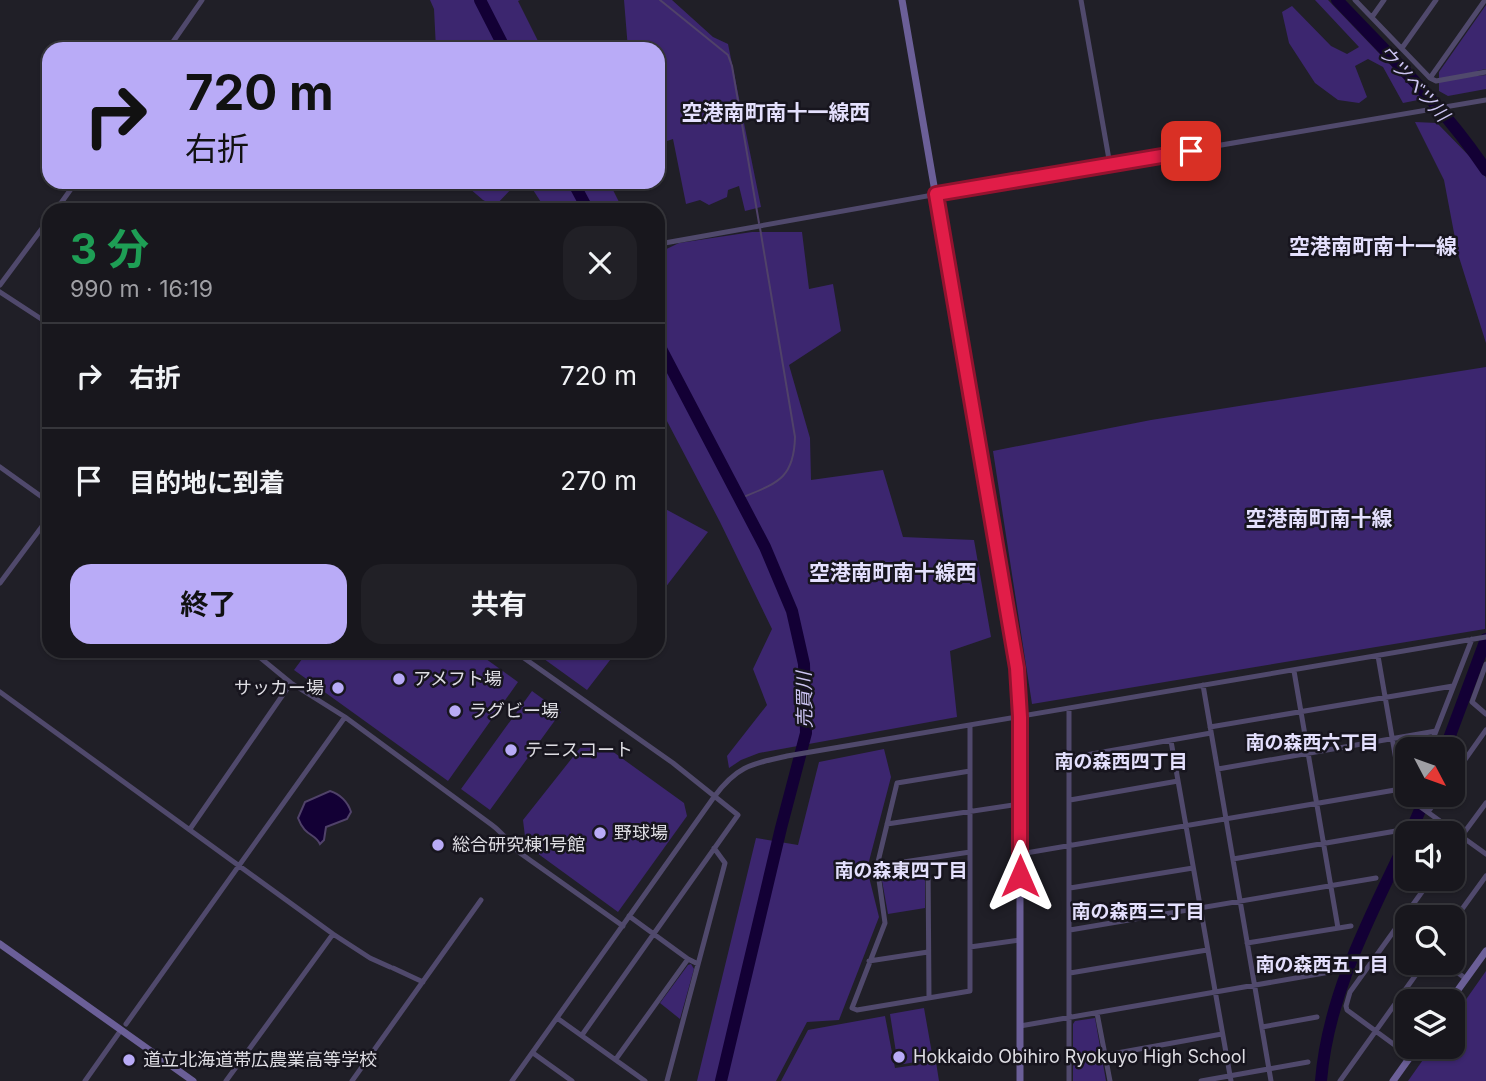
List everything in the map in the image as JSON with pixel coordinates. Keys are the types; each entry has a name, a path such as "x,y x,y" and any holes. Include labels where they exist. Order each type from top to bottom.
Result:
{"main road":[{"path":"902,0 1015,656 1020,717 1020,1081"},
{"path":"0,944 123,1027 193,1081"},
{"path":"1459,989 1486,951"},
{"path":"1393,1081 1410,1059"}],"street":[{"path":"172,42 202,0"},
{"path":"1082,0 1110,165"},
{"path":"1355,0 1430,78 1436,81 1486,72"},
{"path":"1372,17 1384,0"},
{"path":"1402,48 1436,0"},
{"path":"1430,78 1485,0"},
{"path":"665,243 1486,100"},
{"path":"0,285 42,228"},
{"path":"0,292 42,319"},
{"path":"0,467 42,497"},
{"path":"0,583 42,526"},
{"path":"512,1081 714,797 728,779 744,768 787,756 1483,638"},
{"path":"1434,737 1472,639"},
{"path":"1378,656 1395,746"},
{"path":"261,658 291,683 345,717 499,830 520,853 623,926"},
{"path":"524,658 673,764 738,815 582,1035"},
{"path":"1486,664 1472,702 1486,714"},
{"path":"1294,671 1338,928"},
{"path":"190,829 291,683"},
{"path":"1203,685 1271,1081"},
{"path":"1069,758 1171,741 1302,711 1453,686"},
{"path":"0,692 333,934 370,958 424,982"},
{"path":"1069,709 1069,1081"},
{"path":"85,1081 345,717"},
{"path":"970,726 971,991 857,1010 852,1008 885,923 877,866 897,783 970,771"},
{"path":"1465,760 1486,730"},
{"path":"1218,769 1436,731"},
{"path":"1171,741 1231,1078"},
{"path":"1070,800 1178,781"},
{"path":"1020,854 1395,790"},
{"path":"1465,832 1486,803"},
{"path":"887,824 1020,804"},
{"path":"1421,807 1439,821"},
{"path":"1426,811 1430,807"},
{"path":"1233,859 1395,831"},
{"path":"1465,840 1486,854"},
{"path":"667,1081 725,863 714,848"},
{"path":"877,866 970,852"},
{"path":"928,860 929,998"},
{"path":"1070,888 1193,868"},
{"path":"1465,905 1486,876"},
{"path":"1070,930 1376,878"},
{"path":"352,1081 481,900"},
{"path":"629,916 698,964"},
{"path":"1247,943 1351,926"},
{"path":"1395,931 1350,992 1346,1006 1347,1010 1395,1045"},
{"path":"226,1081 333,934"},
{"path":"970,947 1020,940"},
{"path":"1070,973 1207,950"},
{"path":"869,961 928,952"},
{"path":"616,1059 688,959"},
{"path":"1020,1026 1330,972"},
{"path":"1340,1081 1416,975"},
{"path":"1461,975 1466,979"},
{"path":"1097,1013 1110,1081"},
{"path":"1262,1027 1317,1017"},
{"path":"557,1018 616,1059 640,1080"},
{"path":"1106,1055 1222,1034"},
{"path":"533,1053 572,1081"},
{"path":"1201,1081 1231,1078 1308,1062"}],"shaded area":[{"path":"430,0 520,0 518,1 538,42 436,42 434,9"},
{"path":"624,0 672,0 713,37 728,44 761,207 745,211 739,186 728,190 727,197 709,205 700,200 686,204 673,139 665,142 665,42 627,42"},
{"path":"1315,0 1328,0 1423,99 1403,103 1383,67 1368,59 1355,66 1367,97 1359,103 1338,100 1315,83 1289,43 1282,12 1292,6 1331,46 1347,54 1359,47"},
{"path":"1486,5 1486,69 1477,71 1477,76 1486,75 1486,89 1448,96 1439,91 1439,72"},
{"path":"1415,122 1437,123 1478,165 1486,178 1486,343 1458,254 1444,180"},
{"path":"470,189 511,189 498,203 483,200"},
{"path":"532,189 612,189 620,203 542,203"},
{"path":"752,232 802,232 809,289 833,284 841,331 789,365 810,438 811,480 883,470 903,537 974,540 991,637 950,651 957,717 759,753 729,768 727,756 767,705 753,669 772,629 665,417 665,250 679,243"},
{"path":"1486,367 1485,629 1032,704 993,451 1151,420"},
{"path":"665,509 708,532 665,588"},
{"path":"303,658 485,658 518,682 448,781 294,670"},
{"path":"543,658 612,658 587,690"},
{"name":"テニスコート","path":"532,691 561,712 490,810 461,789"},
{"name":"野球場","path":"605,746 684,803 687,816 618,912 526,845 523,820 580,748"},
{"path":"884,749 891,777 867,869 879,917 839,1020 807,1022 776,1081 697,1081 756,838 798,845 819,762"},
{"path":"330,791 343,799 351,812 347,819 326,827 324,840 320,844 304,829 298,818 305,802"},
{"path":"920,864 925,868 925,908 888,914 881,875 884,871"},
{"path":"691,964 694,969 680,1019 660,1003"},
{"path":"1486,971 1486,1081 1408,1081 1424,1059 1465,1059 1465,1001"},
{"path":"924,1008 933,1059 898,1065 890,1014"},
{"path":"885,1016 895,1068 936,1062 939,1081 781,1081 808,1030"},
{"path":"1095,1018 1106,1081 1073,1081 1073,1024 1075,1021"}],"waterway":[{"name":"売買川","path":"480,0 501,42"},
{"path":"660,0 728,55 759,223"},
{"name":"ウツベツ川","path":"1337,0 1434,103 1486,170"},
{"name":"売買川","path":"577,189 584,203"},
{"path":"741,498 781,478 791,462 795,437 760,228"},
{"name":"売買川","path":"665,356 765,547 792,611 804,664 806,733 721,1081"},
{"name":"ウツベツ川","path":"1449,737 1486,639"},
{"name":"ウツベツ川","path":"1415,821 1421,807"},
{"name":"ウツベツ川","path":"1321,1081 1332,1017 1342,987 1365,927 1395,864"}],"place":[{"name":"アメフト場","path":"399,679"},
{"name":"サッカー場","path":"338,688"},
{"name":"ラグビー場","path":"455,711"},
{"name":"テニスコート","path":"511,750"},
{"name":"野球場","path":"600,833"},
{"name":"総合研究棟1号館","path":"438,845"},
{"name":"Hokkaido Obihiro Ryokuyo High School","path":"899,1057"},
{"name":"道立北海道帯広農業高等学校","path":"129,1060"}],"district":[{"name":"空港南町南十一線西","path":"776,113"},
{"name":"空港南町南十一線","path":"1373,247"},
{"name":"空港南町南十線","path":"1319,519"},
{"name":"空港南町南十線西","path":"893,573"},
{"name":"南の森西六丁目","path":"1312,742"},
{"name":"南の森西四丁目","path":"1121,761"},
{"name":"南の森東四丁目","path":"901,870"},
{"name":"南の森西三丁目","path":"1138,911"},
{"name":"南の森西五丁目","path":"1322,964"}],"route":[{"path":"1020,876 1020,717 1017,668 936,194 1191,151"}]}
